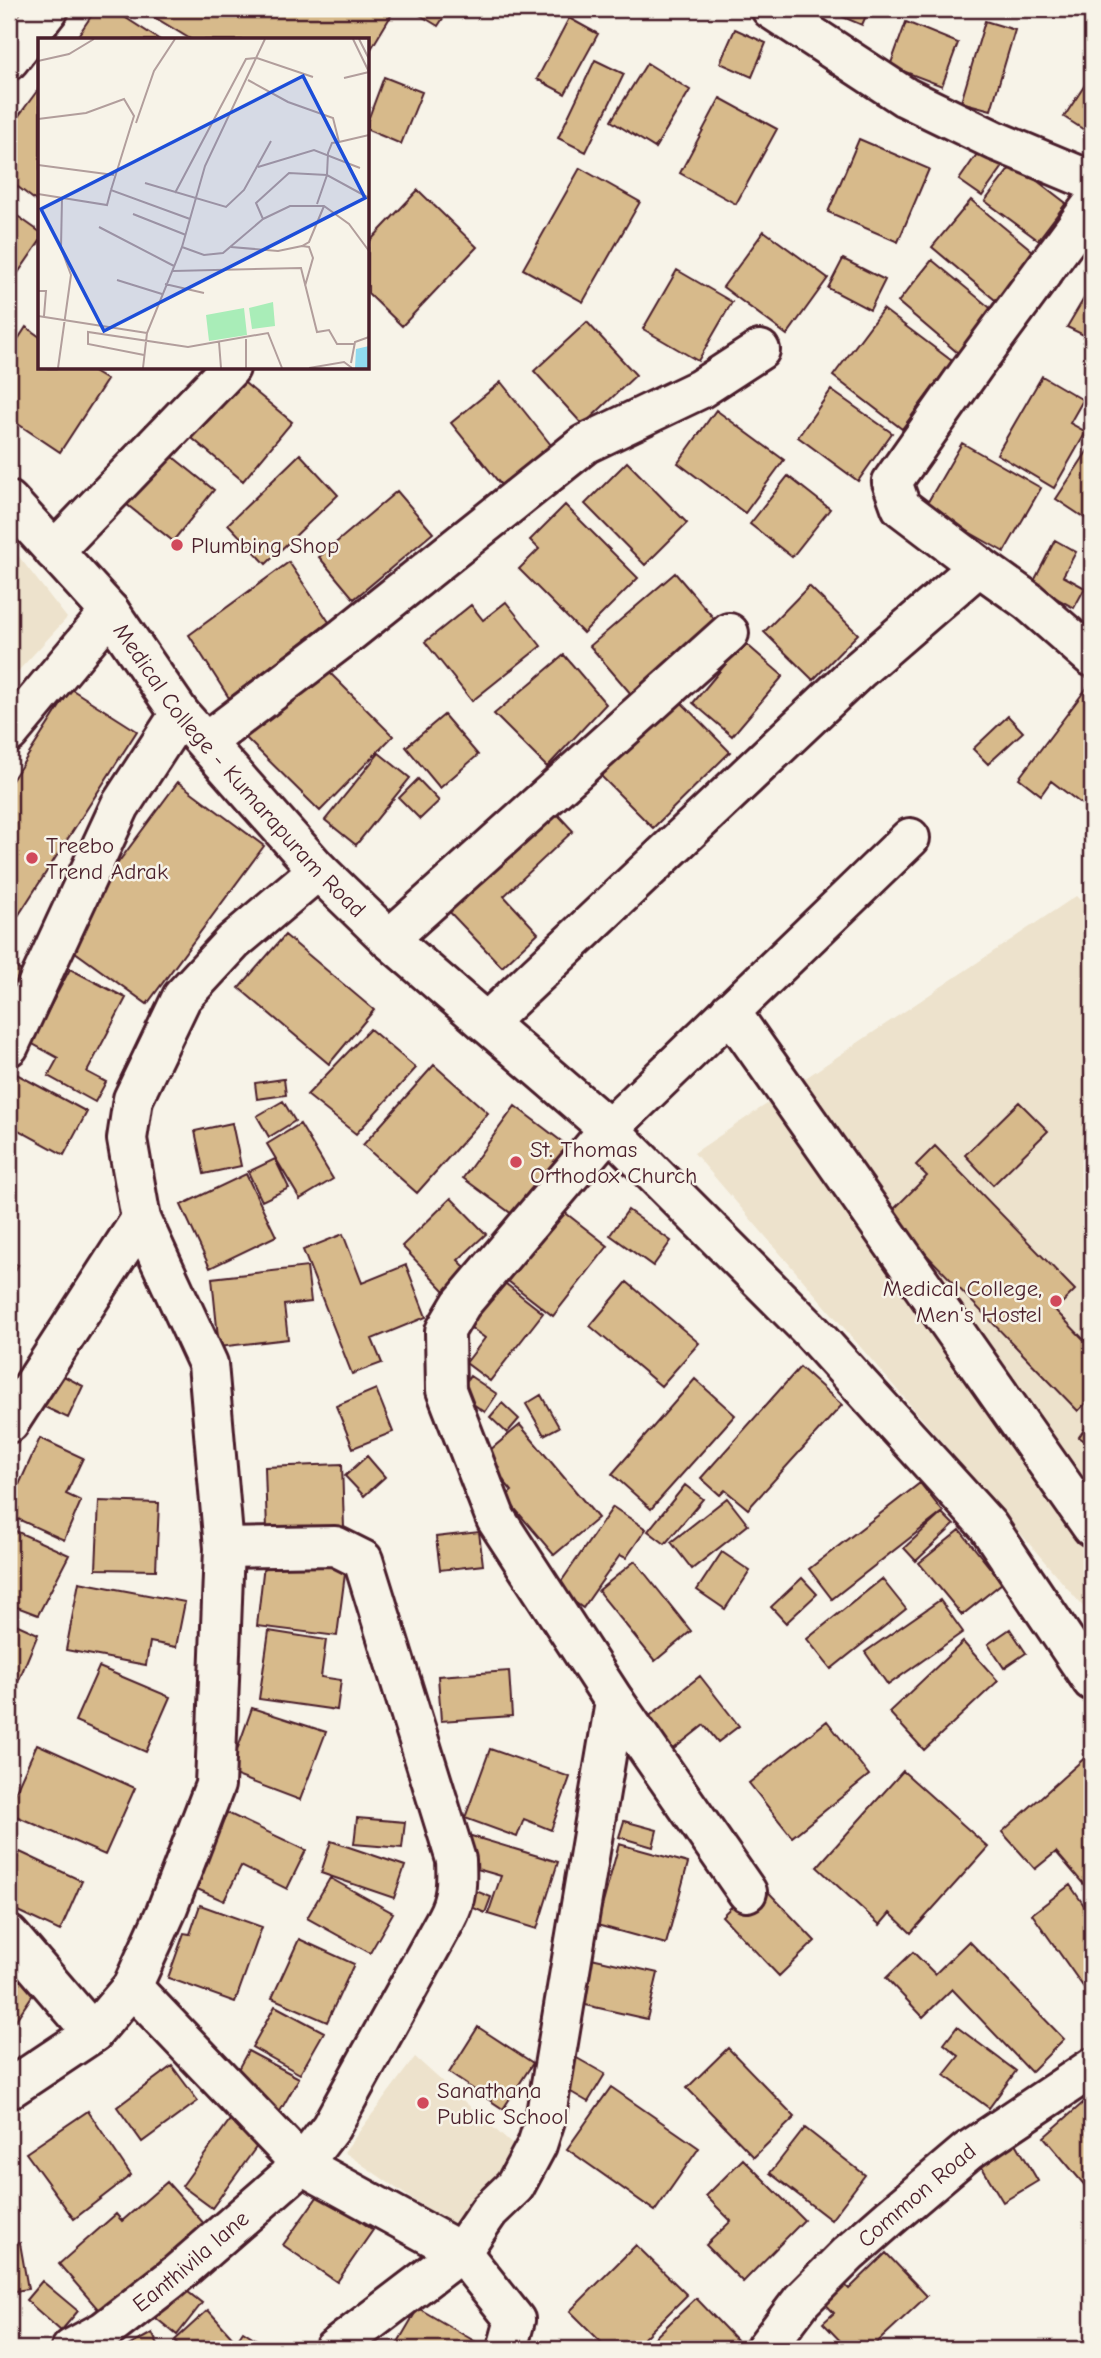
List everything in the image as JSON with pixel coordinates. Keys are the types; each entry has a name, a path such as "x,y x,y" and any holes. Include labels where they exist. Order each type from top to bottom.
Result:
{"street":[{"path":"9,60 49,9"},
{"path":"771,9 905,97 996,141 1092,181"},
{"path":"1088,643 901,507 892,482 1092,205"},
{"path":"205,742 344,637 585,444 700,389 760,349"},
{"path":"54,551 229,369"},
{"name":"Medical College - Kumarapuram Road","path":"9,501 110,612 180,714 318,870 389,939 608,1129 809,1329 988,1526 1092,1681"},
{"path":"486,1023 858,671 979,566"},
{"path":"9,733 110,612"},
{"path":"389,939 730,633"},
{"path":"9,1046 120,806 180,714"},
{"path":"747,1892 615,1702 496,1519 446,1390 445,1331 461,1304 608,1129 910,838"},
{"path":"9,2089 93,2033 132,1987 166,1912 215,1785 224,1548 208,1364 141,1219 127,1139 133,1099 182,997 233,942 318,870"},
{"path":"730,1011 1092,1527"},
{"path":"9,1423 141,1219"},
{"name":"Eanthivila lane","path":"71,2349 104,2330 170,2280 302,2165 331,2127 454,1903 457,1886 456,1860 363,1560 335,1546 224,1548"},
{"path":"334,2349 461,2252 489,2211 515,2186 537,2145 545,2120 615,1702"},
{"path":"9,1935 93,2033"},
{"path":"132,1987 302,2165 461,2252 515,2319 507,2349"},
{"name":"Common Road","path":"765,2349 802,2300 848,2253 968,2151 1092,2068"}],"shaded area":[{"path":"9,544 67,618 9,681"},
{"path":"1076,896 1092,912 1092,1617 694,1153"},
{"name":"Sanathana Public School","path":"415,2057 517,2149 455,2229 344,2152"}],"building":[{"path":"96,9 112,9 157,38 76,38"},
{"path":"149,9 395,9 369,52 369,38 189,38 146,12"},
{"path":"410,9 449,9 438,26"},
{"path":"847,9 869,9 862,25 843,17"},
{"path":"569,18 598,34 565,94 537,79"},
{"path":"985,21 1015,30 991,110 961,102"},
{"path":"906,22 958,43 942,86 890,66"},
{"path":"735,29 766,43 752,77 720,63"},
{"path":"595,60 624,74 586,152 558,138"},
{"path":"647,63 690,90 655,148 611,121"},
{"path":"1092,74 1092,135 1064,117"},
{"path":"384,77 422,92 401,144 369,130 369,117"},
{"path":"38,90 38,202 9,180 9,129"},
{"path":"720,98 777,129 736,204 680,173"},
{"path":"859,139 929,169 898,242 828,212"},
{"path":"984,144 1007,161 982,196 959,180"},
{"path":"1014,163 1066,203 1038,240 985,201"},
{"path":"580,168 640,202 583,302 523,269"},
{"path":"418,190 477,247 402,326 369,294 369,242"},
{"path":"971,200 1040,257 1001,305 932,247"},
{"path":"9,210 38,231 38,244 9,286"},
{"path":"764,231 828,278 787,335 723,287"},
{"path":"843,259 885,280 870,310 828,288"},
{"path":"932,260 994,311 958,353 898,302"},
{"path":"677,270 732,302 698,361 643,329"},
{"path":"1092,285 1092,339 1067,327"},
{"path":"883,309 952,361 902,429 833,376"},
{"path":"587,322 636,375 583,425 534,371"},
{"path":"26,327 38,336 38,369 89,369 107,380 60,452 9,418 9,353"},
{"path":"234,374 292,422 243,481 186,433"},
{"path":"1042,376 1083,400 1070,423 1086,432 1054,488 997,454"},
{"path":"501,382 551,445 501,485 451,423"},
{"path":"831,390 892,433 858,481 798,437"},
{"path":"716,410 784,460 745,513 678,463"},
{"path":"962,443 1041,488 1004,552 925,507"},
{"path":"1092,444 1092,523 1056,499"},
{"path":"163,449 214,490 173,541 121,500"},
{"path":"300,454 338,495 266,564 228,524"},
{"path":"627,462 687,523 645,565 585,504"},
{"path":"788,476 830,509 792,557 750,524"},
{"path":"397,491 433,533 354,599 319,557"},
{"path":"565,505 638,578 583,633 519,569 539,549 530,540"},
{"path":"1055,540 1076,552 1063,576 1085,588 1074,608 1032,585"},
{"path":"289,562 329,622 229,698 189,635"},
{"path":"675,573 716,621 631,694 590,646"},
{"path":"809,586 858,634 813,680 764,632"},
{"path":"506,602 541,646 472,701 425,642 471,605 483,620"},
{"path":"744,642 783,676 732,736 693,703"},
{"path":"564,655 606,704 547,767 494,714"},
{"path":"325,668 393,736 320,811 244,736"},
{"path":"1092,681 1092,812 1051,781 1041,795 1019,778"},
{"name":"Treebo Trend Adrak","path":"71,689 137,731 9,930 9,785"},
{"path":"675,696 730,752 653,828 598,773"},
{"path":"444,715 478,755 440,788 406,747"},
{"path":"1008,716 1023,732 988,764 973,749"},
{"path":"379,753 410,778 356,845 325,820"},
{"path":"418,779 439,801 420,819 399,798"},
{"path":"178,782 264,846 147,1004 60,941"},
{"path":"548,804 573,831 504,896 538,933 502,967 443,905"},
{"path":"285,935 374,1010 329,1064 239,988"},
{"path":"9,964 25,973 9,1002"},
{"path":"70,969 126,998 87,1072 106,1082 95,1102 48,1076 58,1058 31,1043"},
{"path":"370,1029 416,1068 356,1134 307,1095"},
{"path":"434,1065 488,1113 417,1193 363,1145"},
{"path":"9,1070 87,1112 64,1155 9,1125"},
{"path":"284,1079 286,1095 257,1099 255,1083"},
{"path":"283,1101 295,1121 269,1137 257,1116"},
{"path":"1019,1102 1048,1131 993,1185 965,1155"},
{"name":"St. Thomas Orthodox Church","path":"515,1106 569,1147 516,1217 463,1178"},
{"path":"232,1123 241,1166 204,1174 195,1131"},
{"path":"300,1124 333,1179 300,1199 267,1144"},
{"path":"935,1146 1075,1290 1055,1310 1092,1348 1092,1397 1078,1411 888,1215 927,1176 916,1165"},
{"path":"275,1159 289,1188 262,1201 248,1172"},
{"path":"246,1174 276,1236 210,1268 181,1205"},
{"path":"451,1198 486,1234 458,1260 468,1270 445,1291 402,1246"},
{"path":"628,1210 671,1241 653,1266 610,1235"},
{"path":"563,1211 608,1246 553,1316 508,1281"},
{"path":"343,1234 362,1283 406,1265 426,1317 372,1339 382,1363 352,1374 303,1250"},
{"path":"9,1261 18,1265 9,1284"},
{"path":"307,1267 311,1302 284,1305 288,1339 219,1347 212,1278"},
{"path":"501,1280 543,1313 490,1381 466,1363 485,1338 466,1324"},
{"path":"627,1282 699,1343 661,1386 590,1326"},
{"path":"800,1367 842,1405 748,1509 725,1490 720,1495 701,1478"},
{"path":"54,1371 83,1386 68,1418 38,1404"},
{"path":"470,1376 497,1394 485,1412 458,1394"},
{"path":"695,1379 735,1415 651,1509 612,1474"},
{"path":"376,1389 393,1432 353,1448 336,1406"},
{"path":"541,1395 559,1427 544,1435 526,1404"},
{"path":"502,1403 519,1419 507,1433 490,1417"},
{"path":"1092,1418 1092,1446 1079,1437"},
{"path":"520,1425 598,1518 554,1555 505,1497 512,1491 483,1456"},
{"path":"40,1438 83,1458 66,1494 81,1501 64,1540 9,1515 9,1507"},
{"path":"367,1456 385,1477 364,1496 345,1476"},
{"path":"342,1464 344,1528 267,1531 265,1467"},
{"path":"920,1483 943,1512 832,1599 809,1569"},
{"path":"685,1485 703,1499 665,1544 648,1531"},
{"path":"727,1498 748,1525 692,1569 671,1542"},
{"path":"99,1501 159,1503 156,1570 96,1569"},
{"path":"613,1507 646,1529 626,1558 620,1555 583,1608 556,1589"},
{"path":"942,1513 954,1525 916,1561 904,1548"},
{"path":"9,1528 69,1555 38,1615 9,1604"},
{"path":"960,1530 1002,1583 962,1615 919,1563"},
{"path":"479,1532 483,1565 440,1570 436,1537"},
{"path":"722,1552 750,1571 725,1609 697,1590"},
{"path":"265,1555 346,1566 337,1636 257,1626"},
{"path":"635,1561 691,1631 655,1661 598,1591"},
{"path":"802,1578 817,1594 786,1623 771,1607"},
{"path":"882,1579 906,1609 831,1669 807,1639"},
{"path":"79,1582 185,1602 176,1647 150,1642 146,1665 66,1650"},
{"path":"940,1600 963,1632 888,1685 865,1652"},
{"path":"9,1621 38,1634 11,1699 9,1698"},
{"path":"1010,1629 1026,1653 1004,1668 988,1644"},
{"path":"269,1631 326,1640 321,1677 341,1680 337,1710 259,1699"},
{"path":"963,1642 998,1681 924,1750 889,1712"},
{"path":"99,1667 170,1697 146,1752 75,1721"},
{"path":"509,1671 512,1716 441,1721 438,1676"},
{"path":"700,1676 739,1726 718,1742 704,1725 661,1759 636,1727"},
{"path":"252,1708 326,1732 300,1800 229,1773"},
{"path":"827,1721 869,1775 792,1837 749,1783"},
{"path":"37,1744 135,1788 105,1855 9,1813 9,1806"},
{"path":"490,1749 570,1777 551,1830 524,1819 517,1837 465,1818"},
{"path":"1088,1755 1092,1759 1092,1879 1085,1886 1056,1852 1035,1869 1002,1832"},
{"path":"903,1771 988,1847 911,1933 890,1913 880,1925 817,1867"},
{"path":"221,1810 306,1850 287,1889 241,1866 224,1901 186,1884"},
{"path":"357,1818 405,1822 402,1848 354,1844"},
{"path":"624,1821 657,1830 653,1847 619,1837"},
{"path":"468,1835 558,1862 537,1929 488,1914 501,1876 460,1864"},
{"path":"331,1841 405,1866 394,1898 321,1873"},
{"path":"619,1844 688,1863 666,1944 597,1925"},
{"path":"20,1852 82,1881 60,1931 9,1907 9,1876"},
{"path":"330,1878 393,1913 370,1953 307,1918"},
{"path":"758,1881 815,1941 779,1976 722,1916"},
{"path":"1070,1885 1092,1917 1092,1999 1032,1914"},
{"path":"466,1887 491,1897 485,1913 460,1902"},
{"path":"200,1905 262,1927 235,2002 168,1978 184,1933 190,1934"},
{"path":"299,1939 354,1964 327,2022 272,1998"},
{"path":"969,1941 1064,2039 1031,2072 952,1989 923,2017 886,1978 913,1952 935,1974"},
{"path":"578,1955 658,1973 647,2019 568,2001"},
{"path":"9,1963 40,1984 9,2030"},
{"path":"275,2006 324,2032 300,2074 252,2047"},
{"path":"478,2027 533,2063 503,2109 449,2073"},
{"path":"957,2027 1016,2071 989,2108 944,2075 959,2056 944,2044"},
{"path":"728,2048 795,2117 754,2157 687,2088"},
{"path":"248,2051 299,2078 274,2122 224,2095"},
{"path":"575,2057 605,2074 588,2102 559,2085"},
{"path":"172,2066 198,2101 142,2142 117,2107"},
{"path":"611,2087 699,2148 655,2211 567,2149"},
{"path":"1092,2095 1092,2194 1044,2137"},
{"path":"88,2111 131,2175 74,2219 26,2153"},
{"path":"235,2113 265,2135 212,2208 182,2186"},
{"path":"805,2128 865,2175 831,2220 770,2173"},
{"path":"1013,2138 1038,2181 1003,2202 977,2159"},
{"path":"743,2159 804,2220 743,2282 706,2245 731,2221 706,2196"},
{"path":"167,2182 206,2226 104,2316 59,2264 116,2214 122,2221"},
{"path":"320,2193 373,2230 337,2282 283,2245"},
{"path":"20,2243 28,2289 9,2292 9,2245"},
{"path":"636,2245 687,2295 633,2349 608,2349 570,2311"},
{"path":"886,2253 927,2296 870,2349 848,2349 823,2323 834,2313 819,2297 838,2278 849,2289"},
{"path":"160,2270 202,2303 177,2335 136,2302"},
{"path":"42,2281 78,2311 61,2331 26,2300"},
{"path":"696,2298 745,2349 643,2349"},
{"path":"418,2308 476,2342 471,2349 394,2349"},
{"path":"208,2310 235,2340 224,2349 183,2349 175,2340"},
{"path":"243,2331 271,2349 231,2349"},
{"path":"152,2333 160,2349 123,2349"},
{"path":"808,2342 816,2349 801,2349"}],"place":[{"name":"Plumbing Shop","path":"177,545"},
{"name":"Treebo Trend Adrak","path":"32,858"},
{"name":"St. Thomas Orthodox Church","path":"516,1162"},
{"name":"Medical College, Men's Hostel","path":"1056,1301"},
{"name":"Sanathana Public School","path":"423,2103"}]}
